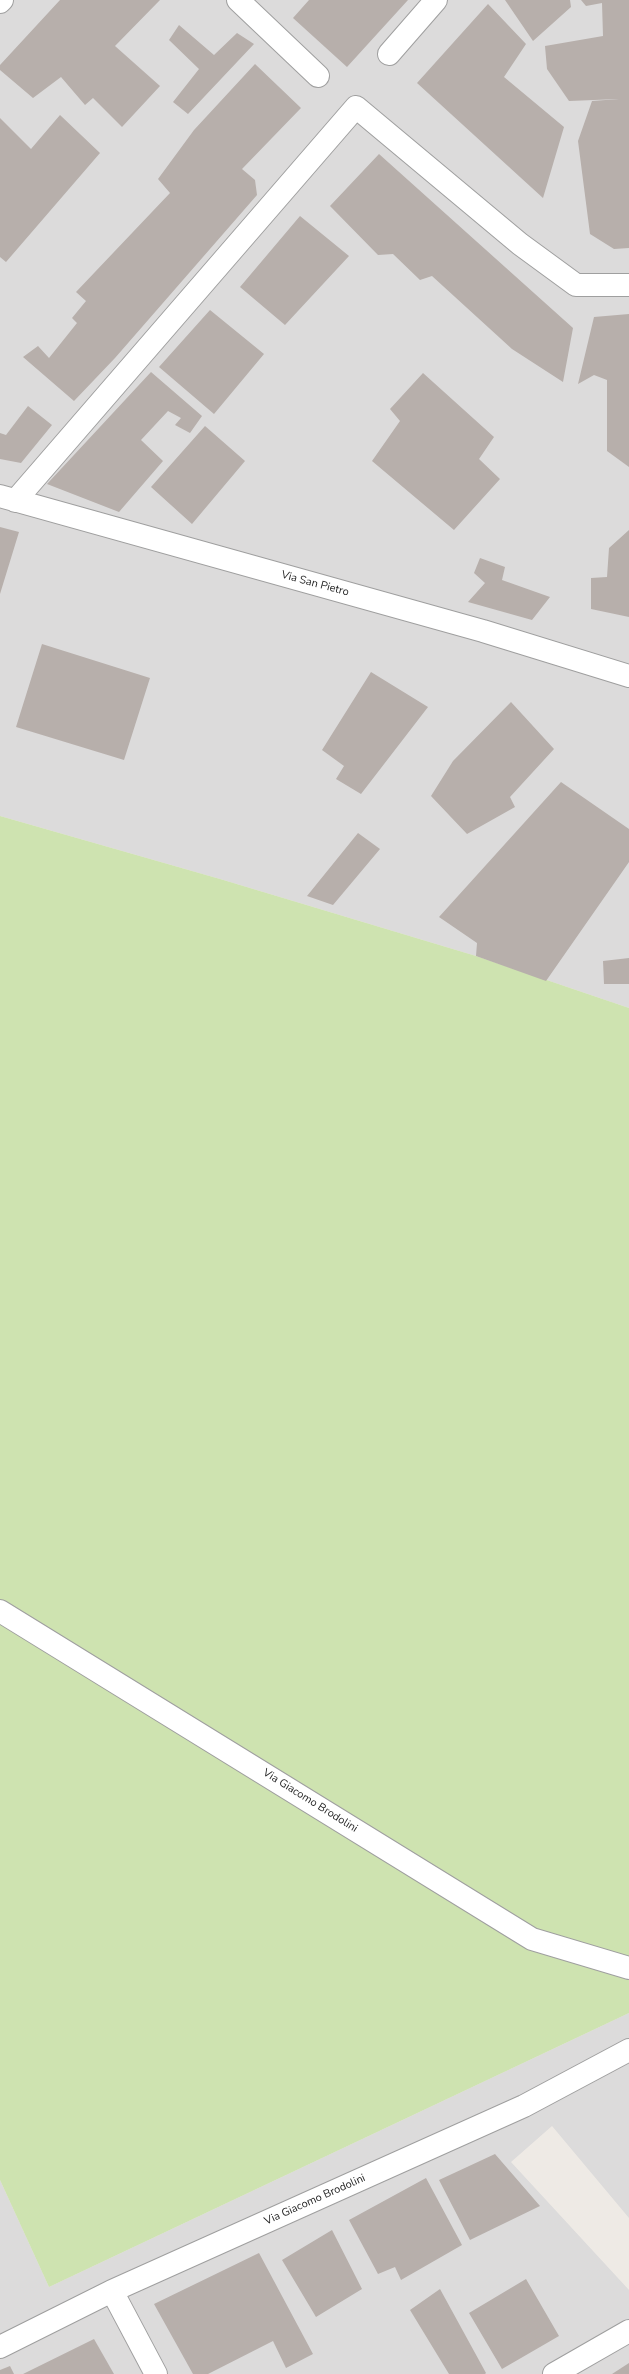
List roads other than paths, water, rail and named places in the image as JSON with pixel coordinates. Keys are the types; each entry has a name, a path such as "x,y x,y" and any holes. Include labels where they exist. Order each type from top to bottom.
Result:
{"street":[{"path":"238,0 318,76"},
{"path":"389,54 436,0"},
{"path":"8,498 356,107 520,244 576,285 629,285"},
{"name":"Via San Pietro","path":"8,498 475,628 629,676"},
{"name":"Via Giacomo Brodolini","path":"0,1611 532,1939 629,1968"},
{"name":"Via Giacomo Brodolini","path":"0,2347 112,2291 524,2106 629,2050"},
{"path":"112,2291 156,2374"},
{"path":"554,2374 629,2331"}]}
